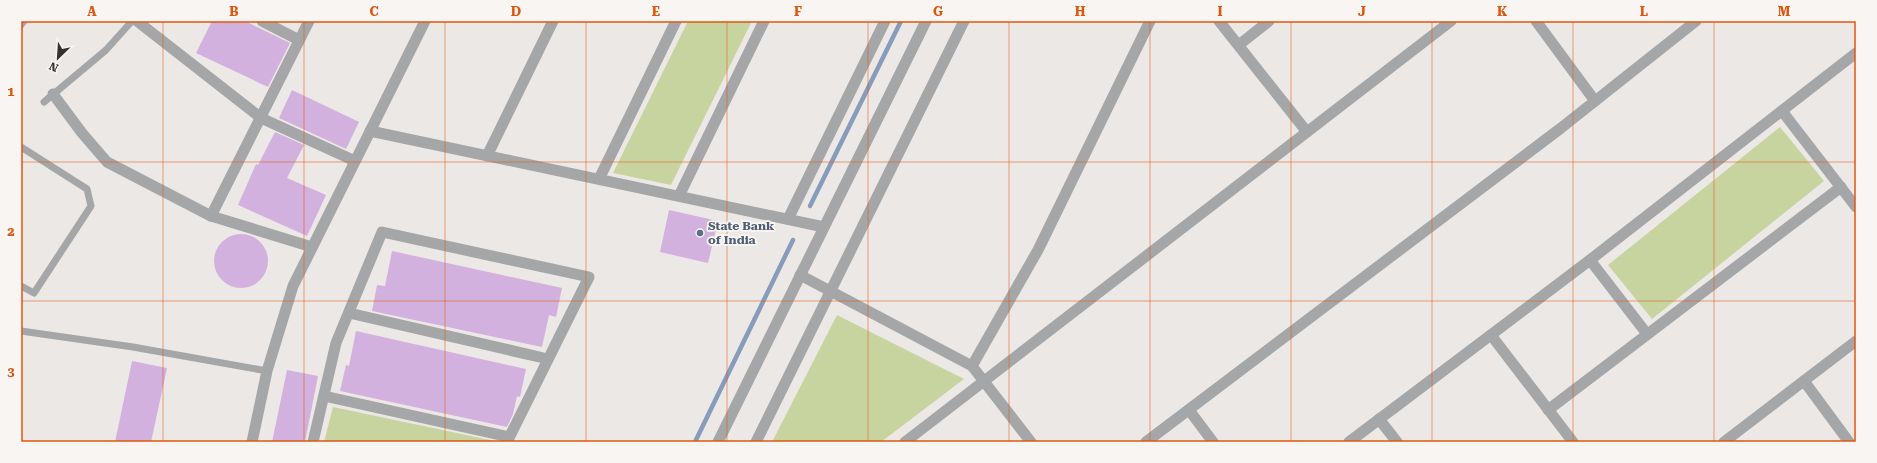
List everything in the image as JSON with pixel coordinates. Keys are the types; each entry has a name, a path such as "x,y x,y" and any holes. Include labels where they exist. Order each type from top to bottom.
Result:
{"street":[{"path":"137,21 260,118 355,161"},
{"path":"262,21 299,40"},
{"path":"210,216 309,21"},
{"path":"252,442 267,371 293,286 425,21"},
{"path":"487,156 553,21"},
{"path":"599,179 676,21"},
{"path":"679,196 764,21"},
{"path":"788,219 885,21"},
{"path":"718,442 926,21"},
{"path":"756,442 964,21"},
{"path":"972,366 1038,250 1150,21"},
{"path":"1219,21 1240,44 1307,132"},
{"path":"1240,44 1269,21"},
{"path":"905,442 1451,21"},
{"path":"1536,21 1595,100"},
{"path":"1146,442 1595,100 1696,21"},
{"path":"1349,442 1590,260 1856,53"},
{"path":"53,94 82,133 107,162 210,216 312,247"},
{"path":"1782,111 1856,207"},
{"path":"370,131 824,227"},
{"path":"1548,410 1841,187"},
{"path":"313,442 336,343 382,232 588,277 508,440 324,396"},
{"path":"1590,260 1647,334"},
{"path":"800,275 832,290 972,366 1031,442"},
{"path":"348,313 548,359"},
{"path":"1490,335 1573,442"},
{"path":"1724,442 1856,341"},
{"path":"1804,381 1849,442"},
{"path":"1189,410 1213,442"},
{"path":"1379,419 1397,442"}],"lane":[{"path":"21,25 24,21"},
{"path":"44,102 106,50 132,21"},
{"path":"21,147 87,190 91,206 34,293 21,286"},
{"path":"21,331 133,347 267,371"}],"green space":[{"path":"688,21 752,21 671,185 613,173"},
{"path":"1780,127 1824,181 1652,319 1608,265"},
{"path":"837,315 964,379 881,442 772,442"},
{"path":"333,407 495,441 324,442"}],"building":[{"path":"212,21 245,21 290,43 268,87 196,53"},
{"path":"292,90 359,122 346,149 279,118"},
{"path":"275,132 304,145 287,178 326,195 307,236 238,205 256,164 258,165"},
{"path":"669,210 718,221 708,263 660,252"},
{"path":"241,234 251,236 260,242 266,251 268,261 266,271 260,280 251,286 241,288 231,286 222,280 216,271 214,261 216,251 222,242 231,236"},
{"path":"392,251 562,288 556,317 549,315 542,347 372,311 377,285 385,286"},
{"path":"356,331 526,369 520,397 517,396 513,414 507,427 340,391 346,365 349,366"},
{"path":"132,361 167,368 151,442 115,442"},
{"path":"287,370 318,376 305,442 272,442"}],"waterway":[{"path":"810,206 901,21"},
{"path":"695,442 793,240"}],"place":[{"name":"State Bank of India","path":"700,233"}]}
